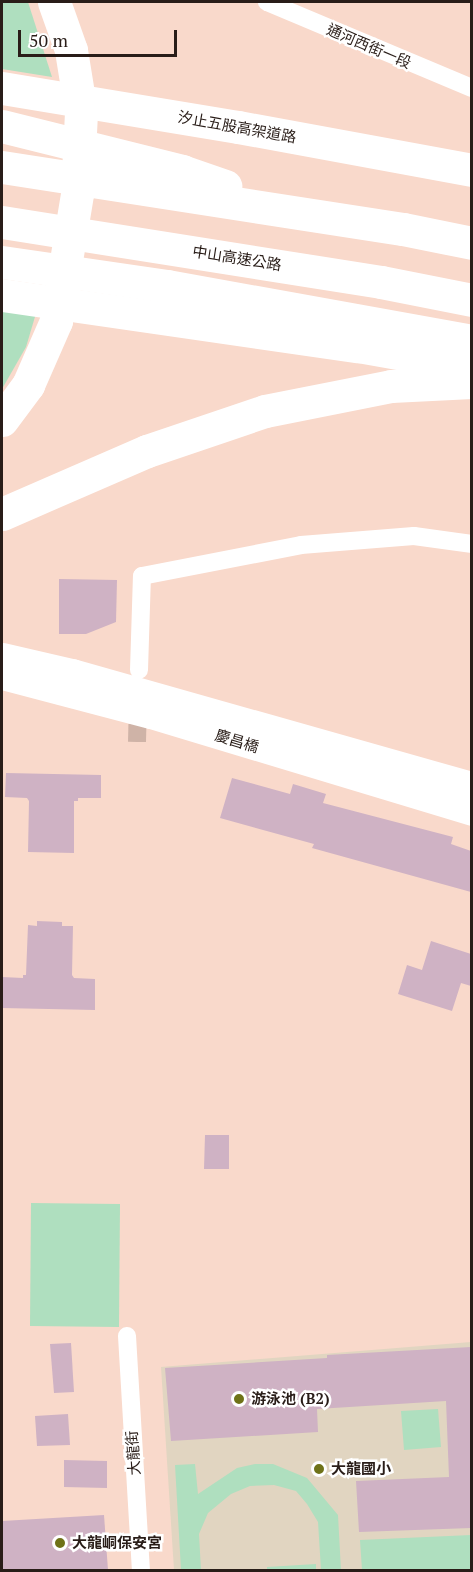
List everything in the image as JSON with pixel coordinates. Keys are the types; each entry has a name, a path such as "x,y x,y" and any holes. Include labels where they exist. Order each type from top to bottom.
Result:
{"highway":[{"path":"2,420 28,385 56,321 77,194 81,112 71,50 54,2"},
{"name":"汐止五股高架道路","path":"2,88 238,127 471,170"},
{"path":"10,129 179,182 306,214 471,243"},
{"path":"9,169 179,182"},
{"name":"中山高速公路","path":"5,222 172,247 381,282 471,300"},
{"path":"3,262 167,286 471,341"},
{"path":"2,295 358,346 471,366"},
{"path":"2,514 133,456 265,411 391,386 471,382"}],"street":[{"name":"通河西街一段","path":"267,2 471,88"},
{"path":"139,670 142,576 301,545 414,536 471,544"},
{"name":"慶昌橋","path":"2,656 72,672 471,785"},
{"name":"慶昌橋","path":"2,676 151,716 471,812"},
{"name":"大龍街","path":"127,1336 141,1570"}],"shaded area":[{"name":"大龍國小","path":"471,1342 471,1570 174,1570 161,1367"}],"green space":[{"path":"2,2 28,2 52,77 2,69"},
{"path":"2,305 37,310 26,347 2,389"},
{"path":"31,1203 120,1204 119,1327 30,1326"},
{"path":"438,1409 441,1447 404,1450 401,1411"},
{"path":"195,1464 198,1494 237,1468 255,1464 273,1464 307,1478 338,1515 341,1570 321,1570 318,1522 296,1491 274,1485 250,1486 231,1494 208,1513 199,1534 201,1570 181,1570 175,1465"},
{"path":"471,1535 471,1570 362,1570 360,1540"},
{"path":"316,1564 316,1570 267,1570 267,1567"}],"building":[{"path":"59,579 117,580 116,622 86,634 59,634"},
{"path":"6,773 101,775 101,798 78,798 78,801 74,801 74,853 28,852 29,801 27,798 5,797"},
{"path":"232,778 290,794 293,784 326,794 323,803 453,837 451,844 471,851 471,892 312,848 314,844 220,818"},
{"path":"37,921 62,922 62,926 73,926 72,975 74,978 95,979 95,1010 2,1008 2,977 23,978 23,975 26,975 28,925 37,926"},
{"path":"431,941 471,954 471,986 461,983 452,1011 398,994 407,965 422,970"},
{"path":"205,1135 229,1135 229,1169 204,1169"},
{"path":"71,1343 74,1392 54,1393 50,1344"},
{"path":"471,1347 471,1528 359,1532 356,1481 449,1477 446,1401 317,1409 318,1432 171,1441 165,1368 327,1358 327,1355"},
{"path":"68,1414 70,1445 37,1446 35,1416"},
{"path":"64,1460 107,1461 107,1488 64,1487"},
{"name":"大龍峒保安宮","path":"104,1515 108,1570 2,1570 2,1521"}],"tunnel":[{"path":"137,742 138,702"}],"place":[{"name":"游泳池 (B2)","path":"239,1399"},
{"name":"大龍國小","path":"319,1469"},
{"name":"大龍峒保安宮","path":"60,1543"}]}
